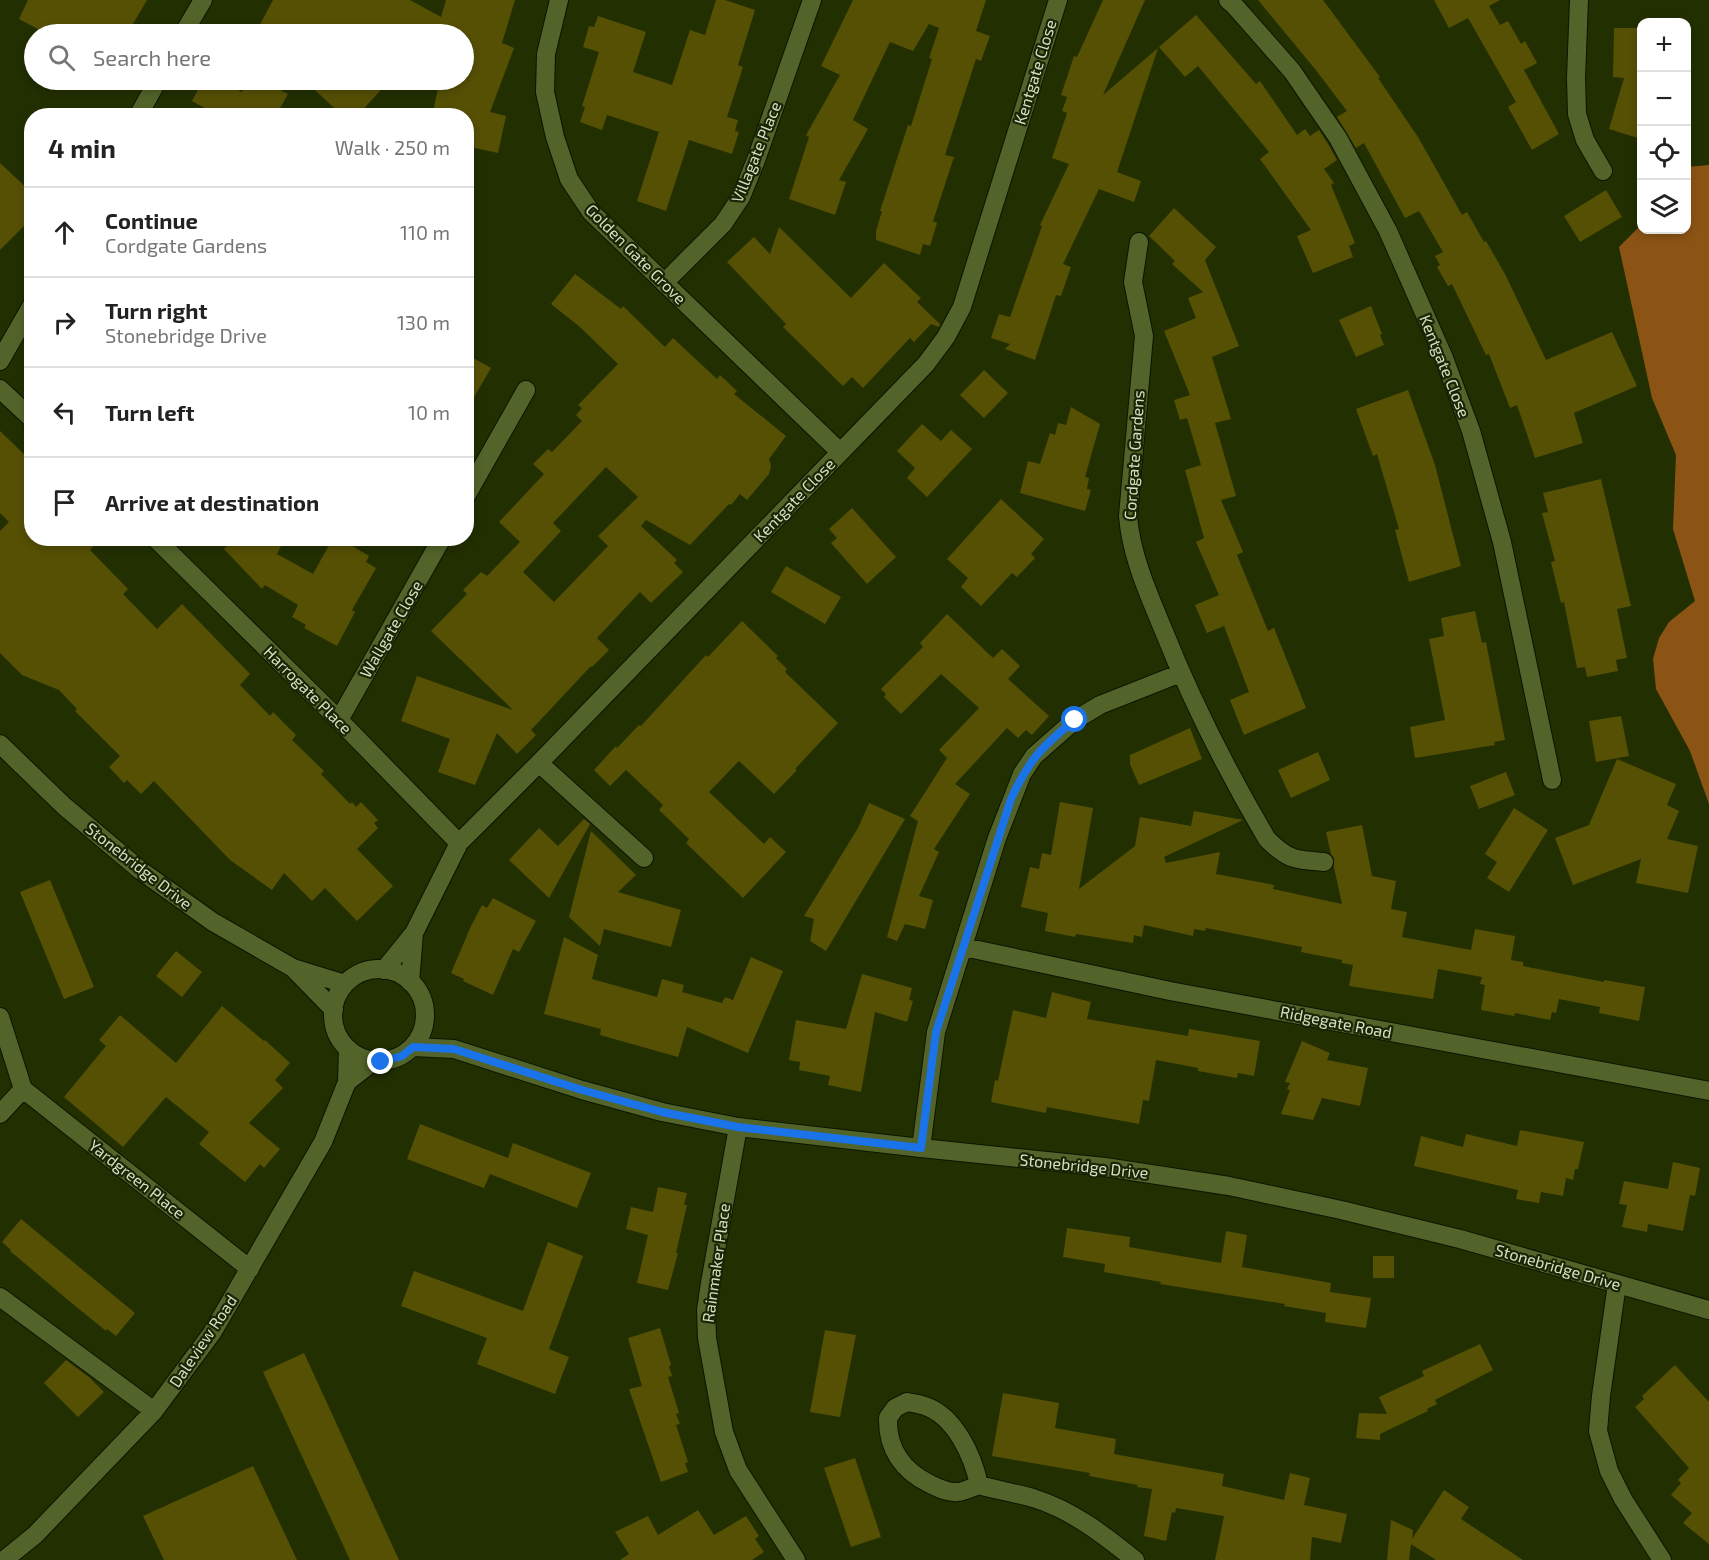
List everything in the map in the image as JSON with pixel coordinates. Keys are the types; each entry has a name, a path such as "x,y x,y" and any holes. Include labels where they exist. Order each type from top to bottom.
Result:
{"street":[{"path":"189,24 203,0"},
{"name":"Golden Gate Grove","path":"559,0 546,54 545,92 555,137 569,179 591,212 840,452"},
{"name":"Villagate Place","path":"664,283 723,224 741,197 812,0"},
{"name":"Kentgate Close","path":"384,970 414,933 459,843 540,763 926,364 946,337 962,307 1058,0"},
{"name":"Kentgate Close","path":"1228,0 1292,71 1338,138 1388,231 1444,358 1471,431 1502,542 1552,780"},
{"path":"1579,0 1577,114 1585,140 1603,171"},
{"path":"142,108 152,90"},
{"name":"Cordgate Gardens","path":"1139,242 1133,282 1144,336 1128,516 1129,532 1153,605 1181,673 1204,724 1267,839 1282,854 1301,860 1324,862"},
{"path":"0,361 24,319"},
{"path":"0,389 24,412"},
{"path":"474,482 526,390"},
{"name":"Harrogate Place","path":"168,546 459,843"},
{"name":"Wallgate Close","path":"339,720 437,546"},
{"path":"921,1148 936,1032 1011,799 1022,774 1034,756 1075,720 1101,705 1181,673"},
{"name":"Stonebridge Drive","path":"0,744 64,806 140,870 213,922 293,968 345,984"},
{"path":"540,763 644,858"},
{"name":"Kentgate Close","path":"410,982 414,933"},
{"name":"Ridgegate Road","path":"964,946 1170,991 1709,1091"},
{"name":"Stonebridge Drive","path":"293,968 334,1010"},
{"path":"384,970 398,974 410,982 422,999 425,1021 419,1039 413,1047 395,1058 374,1061 360,1057 348,1049 336,1032 334,1010 337,996 345,984 363,972 384,970"},
{"path":"0,1017 22,1089 0,1114"},
{"name":"Stonebridge Drive","path":"425,1021 454,1049"},
{"name":"Stonebridge Drive","path":"413,1047 454,1049 582,1090 662,1112 738,1127 1105,1167 1229,1186 1341,1209 1461,1239 1709,1310"},
{"name":"Daleview Road","path":"4,1560 35,1535 154,1411 212,1334 323,1142 347,1082 348,1049"},
{"path":"347,1082 374,1061"},
{"name":"Yardgreen Place","path":"22,1089 250,1269"},
{"name":"Rainmaker Place","path":"738,1127 706,1310 707,1338 724,1432 738,1470 796,1560"},
{"path":"1617,1284 1598,1431 1609,1470 1623,1499 1662,1560"},
{"path":"0,1297 154,1411"},
{"path":"979,1485 977,1474 950,1422 925,1406 907,1402 895,1408 888,1418 888,1431 893,1451 919,1479 956,1493 979,1485 1034,1499 1063,1510 1097,1530 1135,1560"}],"shaded area":[{"path":"1709,165 1709,804 1690,751 1656,689 1653,659 1659,638 1669,622 1695,601 1673,529 1676,455 1652,398 1619,247 1637,229 1637,234 1691,234 1691,167"}],"building":[{"path":"28,0 147,0 133,24 28,24 19,19"},
{"path":"273,0 410,0 441,17 446,0 515,0 502,43 514,48 490,112 506,116 498,153 474,148 474,108 434,108 438,90 474,90 474,24 260,24"},
{"path":"716,0 725,0 755,10 738,65 743,67 727,117 738,120 735,131 739,132 732,154 689,140 666,211 637,201 659,132 607,115 602,130 580,122 585,107 582,106 599,52 583,47 589,26 594,27 598,16 646,32 633,72 672,85 690,30 705,35"},
{"path":"853,0 986,0 976,31 990,36 981,61 976,59 945,155 954,157 933,221 937,223 930,246 923,244 920,255 876,240 876,231 882,211 880,211 908,125 911,126 932,59 929,58 939,28 929,24 913,51 890,42 853,120 868,129 839,180 846,182 835,215 789,199 809,137 806,135 840,75 821,66"},
{"path":"1103,0 1145,0 1103,95 1158,48 1117,172 1141,181 1134,202 1099,189 1063,264 1071,267 1061,296 1056,295 1035,360 1005,349 1010,344 991,338 999,314 1010,317 1042,226 1040,225 1069,164 1052,158 1067,113 1062,111 1067,97 1061,95 1074,56 1077,57"},
{"path":"1258,0 1323,0 1380,77 1378,78 1418,137 1462,215 1467,212 1484,242 1486,241 1505,274 1546,360 1612,332 1637,386 1574,413 1583,443 1535,458 1517,405 1510,408 1489,354 1486,355 1452,284 1448,286 1437,267 1440,265 1435,256 1443,252 1419,211 1405,218 1364,143 1356,148 1337,117 1347,111"},
{"path":"1434,0 1500,0 1489,6 1500,25 1508,21 1521,44 1525,41 1537,63 1524,70 1559,134 1532,150 1508,107 1516,102 1468,18 1449,28"},
{"path":"1196,15 1256,84 1260,81 1297,135 1305,129 1310,136 1319,130 1337,160 1324,169 1334,183 1331,185 1355,243 1349,246 1353,257 1313,273 1297,236 1311,230 1260,159 1269,152 1198,66 1185,77 1159,47"},
{"path":"1614,28 1637,28 1637,138 1609,129 1624,78 1613,77"},
{"path":"198,90 238,90 242,92 243,90 280,90 288,94 280,108 205,108 192,101"},
{"path":"315,90 381,90 364,108 334,108"},
{"path":"0,163 24,186 24,226 0,250"},
{"path":"1606,190 1622,217 1580,242 1564,216"},
{"path":"1174,208 1216,247 1205,260 1239,346 1212,357 1231,419 1215,423 1236,496 1221,500 1243,552 1237,555 1268,631 1274,628 1306,708 1244,735 1230,700 1249,692 1224,626 1207,633 1195,605 1219,595 1196,542 1204,538 1185,470 1201,465 1187,418 1180,420 1174,400 1190,395 1164,331 1196,318 1188,298 1203,292 1172,264 1175,261 1149,236"},
{"path":"779,227 851,298 884,263 921,298 917,302 940,324 939,327 931,324 914,342 910,338 863,388 852,377 843,386 783,327 786,324 727,262 754,237 770,254"},
{"path":"575,274 621,309 623,306 665,347 673,338 717,379 720,375 737,391 734,394 786,436 769,459 771,466 769,474 747,500 740,494 690,545 646,520 641,526 677,560 674,563 683,572 651,603 640,592 597,638 609,650 531,730 536,735 517,754 497,733 475,785 438,772 450,739 401,721 417,676 513,710 431,631 467,594 463,590 481,572 487,576 520,542 499,522 544,474 533,464 548,449 552,452 582,421 576,415 582,408 578,405 618,364 580,327 551,304","holes":["606,467 638,497 598,536 608,546 554,602 523,572 561,531 553,523"]},
{"path":"1371,306 1384,345 1356,357 1339,320"},
{"path":"474,358 491,368 474,397"},
{"path":"984,370 1008,393 984,418 960,395"},
{"path":"1408,390 1435,465 1461,566 1409,582 1395,530 1399,529 1377,454 1373,456 1356,409"},
{"path":"1071,407 1100,424 1085,477 1089,478 1087,489 1091,490 1085,511 1020,493 1028,461 1040,464 1050,433 1055,435 1058,423 1066,425"},
{"path":"922,424 941,441 951,430 972,449 927,497 907,478 915,468 897,451"},
{"path":"0,431 24,454 24,546 94,546 90,550 128,589 123,594 157,629 182,604 250,674 240,685 270,716 273,712 296,735 292,740 324,771 321,774 350,804 352,802 356,807 361,802 378,820 374,823 378,828 357,849 393,886 357,921 325,888 312,901 284,873 272,890 230,860 154,781 141,794 127,780 124,783 109,767 120,756 75,711 77,709 59,690 22,675 0,653 0,531 9,522 0,513"},
{"path":"1601,479 1631,606 1617,609 1627,658 1616,660 1618,671 1587,677 1585,667 1577,668 1564,602 1561,603 1551,562 1555,561 1542,513 1548,512 1543,493"},
{"path":"1001,499 1044,539 1031,554 1035,558 1017,577 1012,573 981,606 961,587 968,578 947,559"},
{"path":"852,508 896,557 867,584 831,543 837,538 829,529"},
{"path":"227,546 281,546 277,554 313,574 329,546 352,546 369,556 366,562 376,568 352,610 355,612 337,646 304,628 306,625 292,617 298,605 265,585 262,589 224,549"},
{"path":"786,566 841,597 825,624 771,592"},
{"path":"1475,611 1482,643 1486,642 1505,740 1494,742 1495,745 1415,758 1410,727 1445,720 1429,639 1444,636 1441,618"},
{"path":"947,614 993,658 1002,649 1020,666 1008,679 1049,716 1032,735 1026,730 1018,738 1007,728 955,784 970,794 934,849 939,852 919,896 933,900 925,929 905,924 897,941 887,937 918,821 910,816 947,758 939,750 979,708 941,674 901,714 884,697 886,694 881,689 923,647 920,643"},
{"path":"742,621 778,656 776,658 787,669 785,672 838,723 774,794 739,761 709,792 764,844 770,837 786,852 743,898 686,843 689,839 659,810 663,805 626,770 610,786 594,770 616,746 617,748 639,725 641,726 706,655 708,657"},
{"path":"1621,716 1629,756 1596,762 1589,721"},
{"path":"1190,728 1202,759 1139,785 1130,764 1130,755"},
{"path":"1318,752 1330,780 1291,798 1278,770"},
{"path":"1617,759 1676,784 1667,805 1679,811 1667,839 1698,846 1688,893 1636,883 1641,859 1573,885 1555,838 1589,825"},
{"path":"1506,772 1515,795 1479,809 1470,786"},
{"path":"1060,802 1093,808 1079,889 1135,846 1140,817 1191,826 1194,811 1243,820 1164,857 1166,863 1220,852 1216,874 1274,885 1273,889 1342,904 1334,858 1326,832 1362,825 1372,876 1396,881 1391,909 1407,912 1402,937 1471,950 1475,929 1515,936 1511,960 1523,962 1523,966 1604,982 1604,980 1645,987 1639,1021 1599,1013 1600,1007 1559,999 1556,1013 1552,1012 1550,1020 1515,1013 1514,1016 1481,1010 1485,985 1480,984 1482,977 1438,969 1433,999 1349,986 1353,965 1342,963 1342,960 1301,952 1302,947 1206,928 1205,931 1194,929 1193,936 1144,925 1142,937 1134,935 1133,943 1076,934 1075,937 1045,931 1048,913 1021,907 1030,867 1039,869 1042,853 1051,855"},
{"path":"869,803 905,819 826,951 810,941 814,919 804,916 858,828"},
{"path":"1514,808 1548,830 1509,892 1487,878 1497,862 1485,854"},
{"path":"584,819 590,824 549,898 509,860 539,828 558,846"},
{"path":"591,831 636,875 618,892 681,910 671,947 604,929 600,946 569,917"},
{"path":"50,880 94,987 64,999 20,892"},
{"path":"493,898 536,921 519,952 513,949 493,995 451,973 482,905 487,908"},
{"path":"564,937 598,955 592,979 657,997 662,979 684,985 682,992 722,1003 725,997 733,1000 751,957 783,971 748,1053 687,1027 678,1057 600,1035 601,1029 544,1014"},
{"path":"176,951 202,972 182,997 156,976"},
{"path":"862,974 912,988 909,1000 913,1001 907,1022 875,1012 861,1092 828,1085 830,1076 799,1070 800,1062 789,1060 796,1020 846,1029"},
{"path":"1052,992 1091,1002 1087,1019 1188,1036 1189,1029 1260,1041 1254,1076 1238,1073 1237,1078 1156,1060 1149,1101 1143,1100 1139,1124 1047,1107 1046,1113 991,1102 995,1080 998,1081 1013,1010 1046,1018"},
{"path":"222,1006 290,1063 275,1080 283,1088 249,1123 280,1149 264,1168 260,1164 245,1182 199,1144 209,1132 166,1097 123,1147 64,1097 106,1046 99,1040 120,1015 176,1063"},
{"path":"1302,1041 1330,1053 1327,1060 1368,1068 1360,1106 1322,1098 1313,1120 1281,1114 1290,1090 1287,1089 1290,1083 1285,1082"},
{"path":"420,1124 508,1158 513,1143 591,1173 577,1208 490,1174 484,1188 407,1159"},
{"path":"1520,1130 1584,1142 1578,1169 1575,1169 1573,1180 1566,1178 1563,1196 1541,1192 1539,1203 1516,1199 1518,1190 1414,1166 1421,1136 1463,1147 1466,1134 1517,1146"},
{"path":"1673,1162 1700,1168 1695,1196 1690,1195 1683,1231 1648,1224 1647,1232 1622,1227 1627,1205 1619,1204 1624,1181 1668,1189"},
{"path":"658,1187 687,1193 684,1205 687,1205 676,1253 678,1253 668,1290 637,1283 648,1235 626,1229 631,1207 653,1212"},
{"path":"21,1219 135,1313 116,1336 107,1329 106,1331 68,1300 2,1242"},
{"path":"1067,1228 1130,1237 1129,1247 1221,1263 1226,1231 1247,1235 1242,1267 1331,1283 1330,1292 1371,1298 1366,1328 1325,1322 1326,1313 1284,1306 1285,1304 1160,1284 1161,1282 1104,1272 1105,1264 1063,1257"},
{"path":"548,1242 583,1256 549,1349 569,1357 555,1394 477,1364 487,1338 401,1306 414,1271 523,1311"},
{"path":"1373,1256 1394,1256 1394,1278 1373,1278"},
{"path":"660,1328 671,1365 669,1366 672,1376 668,1377 679,1413 676,1414 680,1424 676,1425 688,1462 685,1463 688,1472 661,1482 629,1389 642,1386 628,1338"},
{"path":"825,1330 856,1335 840,1417 810,1412"},
{"path":"1480,1344 1493,1370 1435,1400 1437,1404 1427,1409 1428,1411 1380,1434 1380,1440 1356,1438 1359,1413 1387,1414 1379,1397 1424,1376 1422,1371"},
{"path":"304,1353 399,1560 350,1560 263,1372"},
{"path":"66,1360 104,1392 78,1417 44,1383"},
{"path":"1675,1365 1709,1402 1709,1544 1683,1523 1692,1513 1671,1495 1681,1483 1678,1480 1689,1468 1635,1407 1644,1399 1642,1396"},
{"path":"1003,1393 1059,1403 1055,1428 1116,1439 1114,1454 1224,1474 1222,1486 1284,1500 1290,1473 1310,1478 1304,1505 1347,1514 1341,1543 1312,1537 1310,1560 1215,1560 1224,1516 1176,1508 1175,1513 1172,1512 1166,1541 1144,1536 1152,1489 1089,1476 1090,1473 992,1456"},
{"path":"855,1458 881,1537 851,1547 824,1468"},
{"path":"253,1466 297,1560 164,1560 143,1516"},
{"path":"1444,1490 1469,1507 1461,1519 1523,1560 1436,1560 1411,1544 1409,1560 1387,1560 1391,1520 1413,1530 1412,1539"},
{"path":"698,1510 714,1535 746,1516 759,1536 755,1539 764,1552 752,1560 620,1560 629,1554 615,1532 648,1516 658,1535"}],"route":[{"path":"381,1062 402,1056 413,1047 454,1049 496,1064 662,1112 738,1127 921,1148 936,1032 1011,799 1022,774 1034,756 1075,720"}]}
